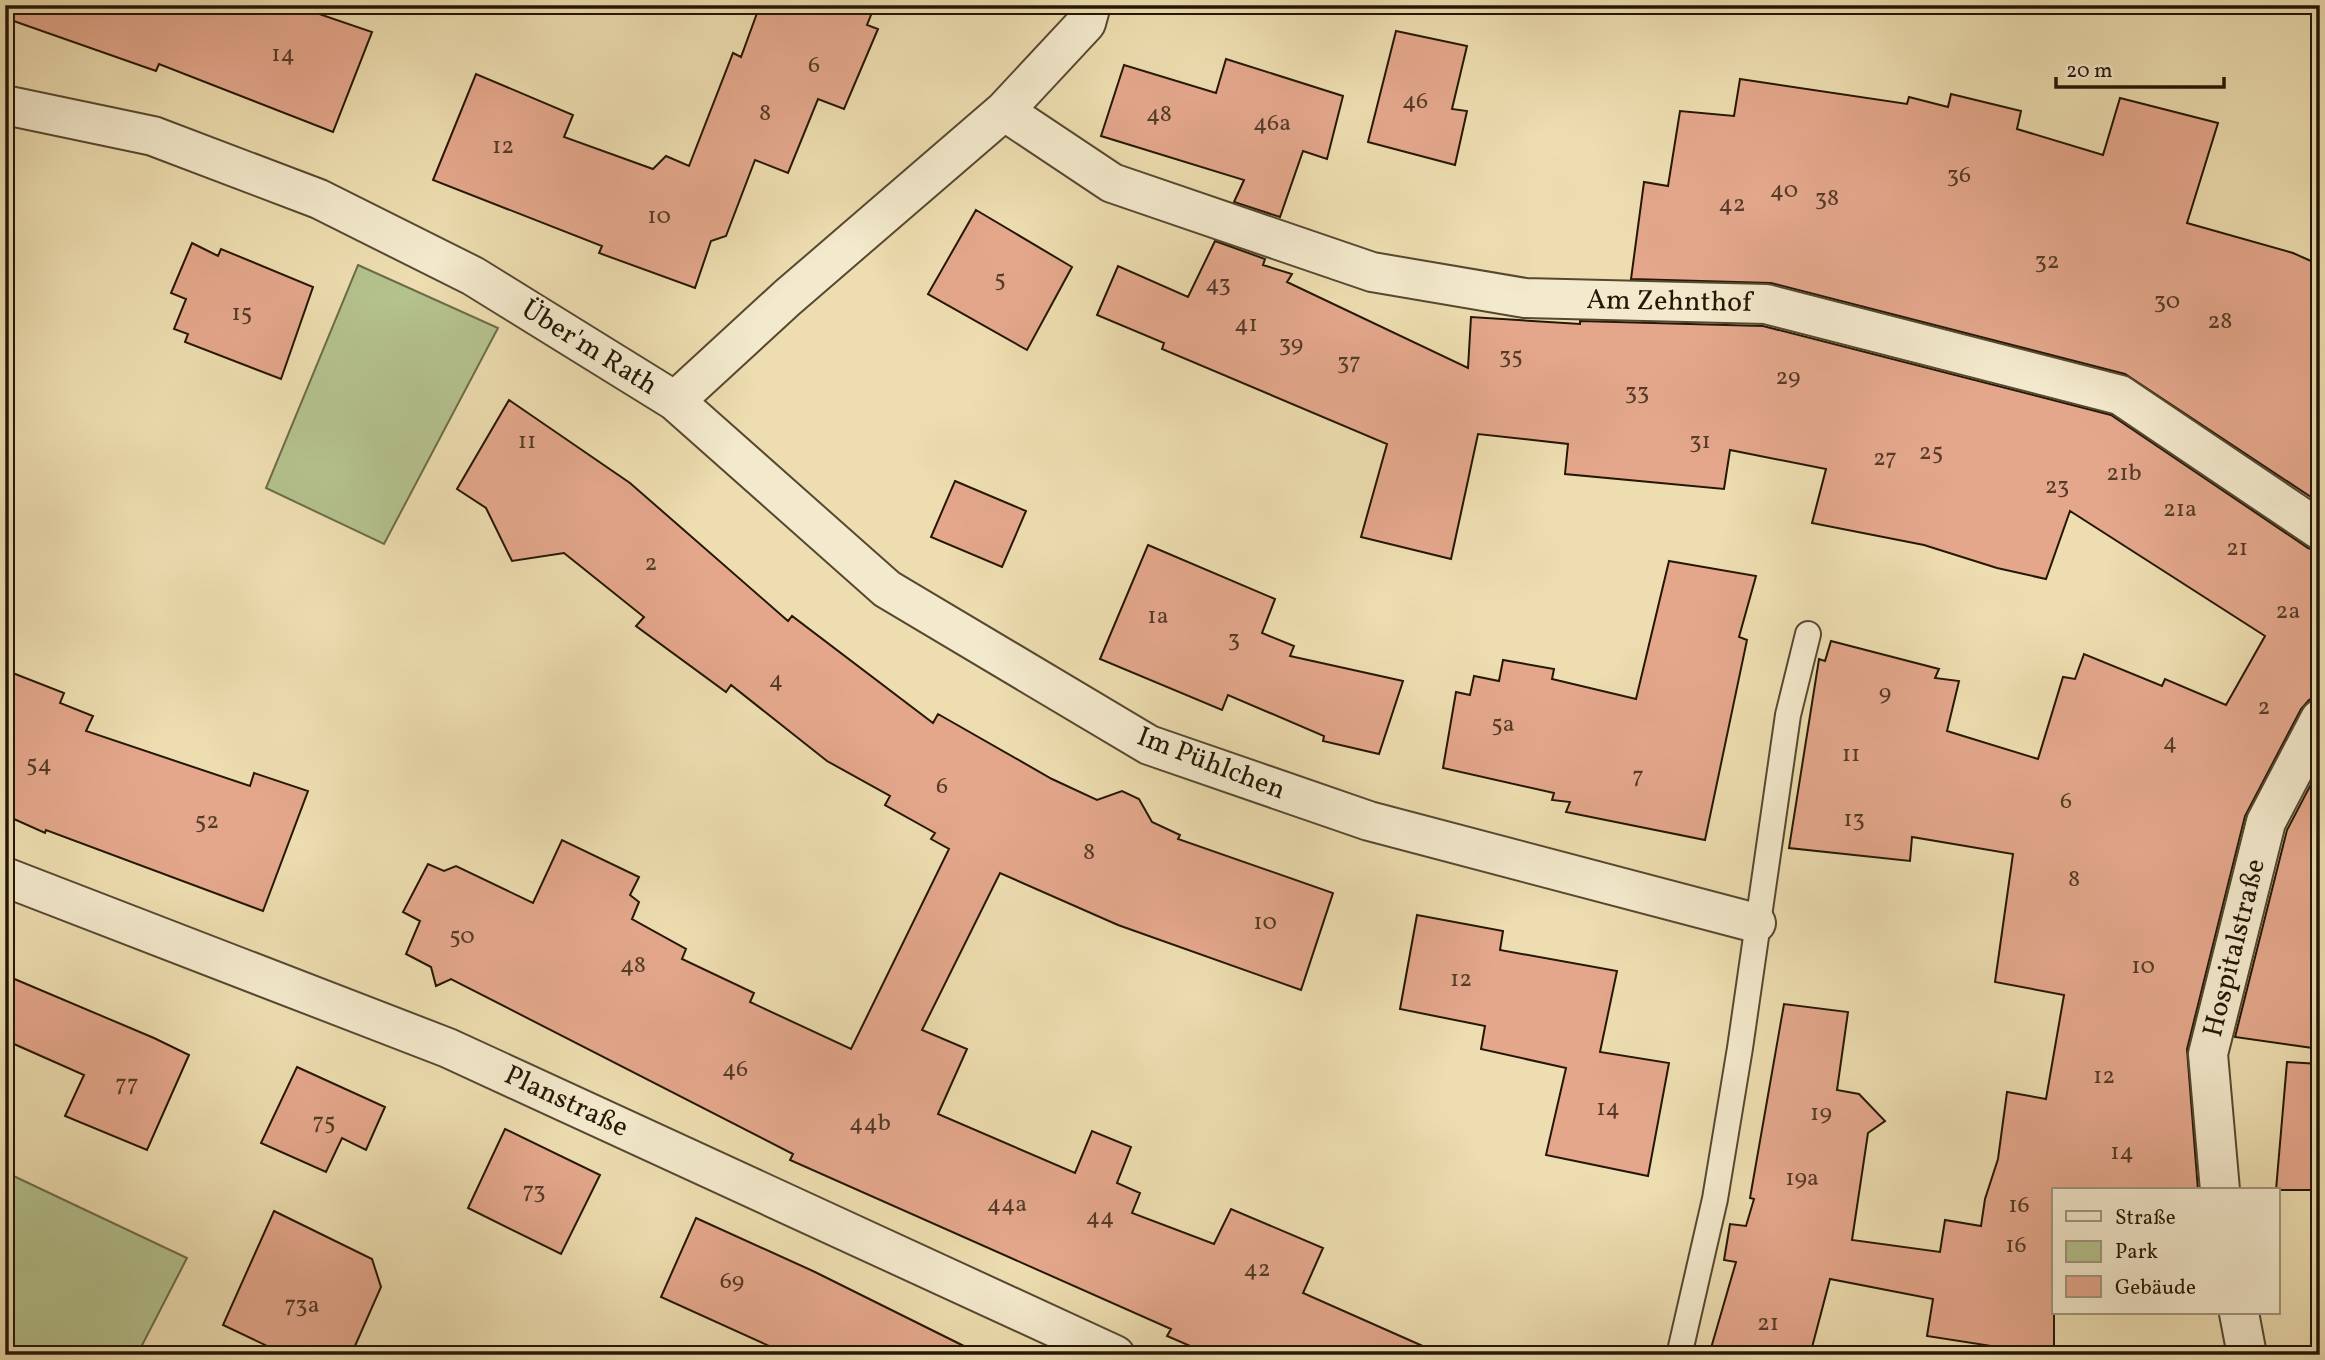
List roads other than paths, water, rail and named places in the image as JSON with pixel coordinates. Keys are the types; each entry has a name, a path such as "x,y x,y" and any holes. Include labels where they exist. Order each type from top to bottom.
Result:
{"street":[{"name":"Über'm Rath","path":"5,105 153,136 319,199 473,276 675,401 787,298 1004,111 1086,23 1091,5"},
{"name":"Am Zehnthof","path":"1004,111 1112,183 1372,272 1525,298 1766,304 2120,395 2320,530"},
{"name":"Im Pühlchen","path":"675,401 887,589 1149,745 1369,821 1756,923"},
{"name":"Hospitalstraße","path":"2220,1188 2208,1054 2266,822 2320,719"},
{"name":"Planstraße","path":"5,877 448,1048 1115,1355"},
{"path":"2239,1314 2248,1355"}],"lane":[{"path":"1681,1347 1715,1199 1740,1048 1788,715 1808,634"}]}
